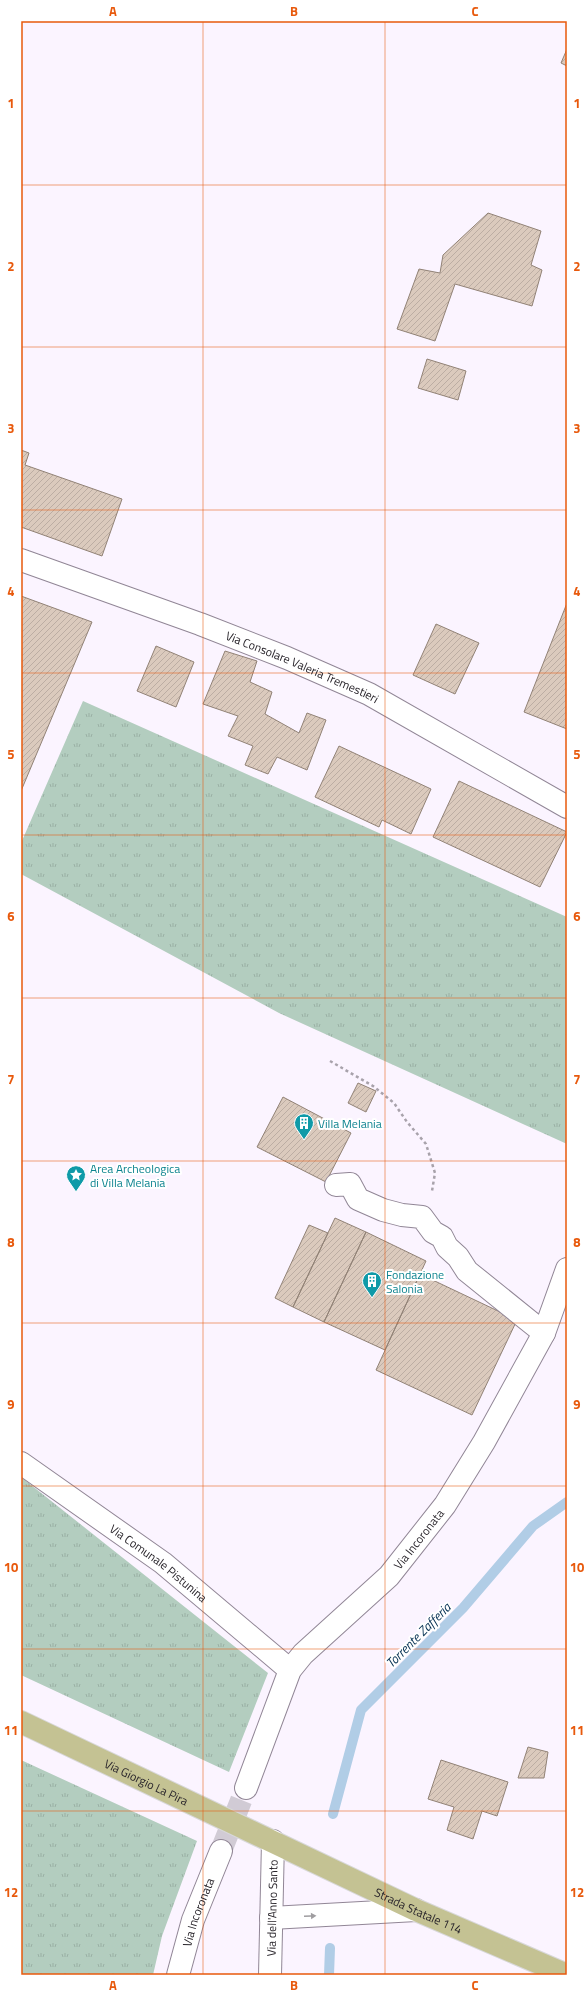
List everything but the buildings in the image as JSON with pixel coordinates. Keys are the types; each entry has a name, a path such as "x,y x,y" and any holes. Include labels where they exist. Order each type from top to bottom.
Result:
{"main road":[{"name":"Via Giorgio La Pira","path":"21,1722 273,1842"},
{"name":"Strada Statale 114","path":"273,1842 416,1910 563,1974"}],"street":[{"name":"Via Consolare Valeria Tremestieri","path":"21,560 200,624 287,658 368,694 567,807"},
{"path":"336,1186 350,1184 358,1199 383,1210 402,1215 422,1217 433,1232 442,1237 447,1247 458,1258 467,1271 544,1333"},
{"name":"Via Incoronata","path":"246,1788 290,1670 304,1654 389,1576 445,1505 484,1442 544,1333 567,1269"},
{"name":"Via Comunale Pistunina","path":"21,1463 163,1563 290,1670"},
{"name":"Via dell'Anno Santo","path":"270,1975 273,1842"},
{"name":"Via Incoronata","path":"178,1975 193,1920 221,1851"},
{"path":"271,1918 416,1910"}],"path":[{"path":"330,1062 372,1086 394,1103 407,1122 426,1144 435,1173 431,1197 422,1217"}],"green space":[{"path":"83,701 567,917 567,1144 279,1013 21,874 21,843"},
{"path":"21,1477 268,1673 229,1772 21,1675"},
{"path":"21,1760 197,1841 162,1936 153,1975 21,1975"}],"waterway":[{"name":"Torrente Zafferia","path":"333,1814 361,1710 463,1608 533,1526 567,1502"},
{"name":"Torrente Zafferia","path":"329,1975 330,1948"}],"tunnel":[{"path":"221,1851 246,1788"}],"place":[{"name":"Villa Melania","path":"304,1140"},
{"name":"Area Archeologica di Villa Melania","path":"76,1192"},
{"name":"Fondazione Salonia","path":"372,1298"}]}
